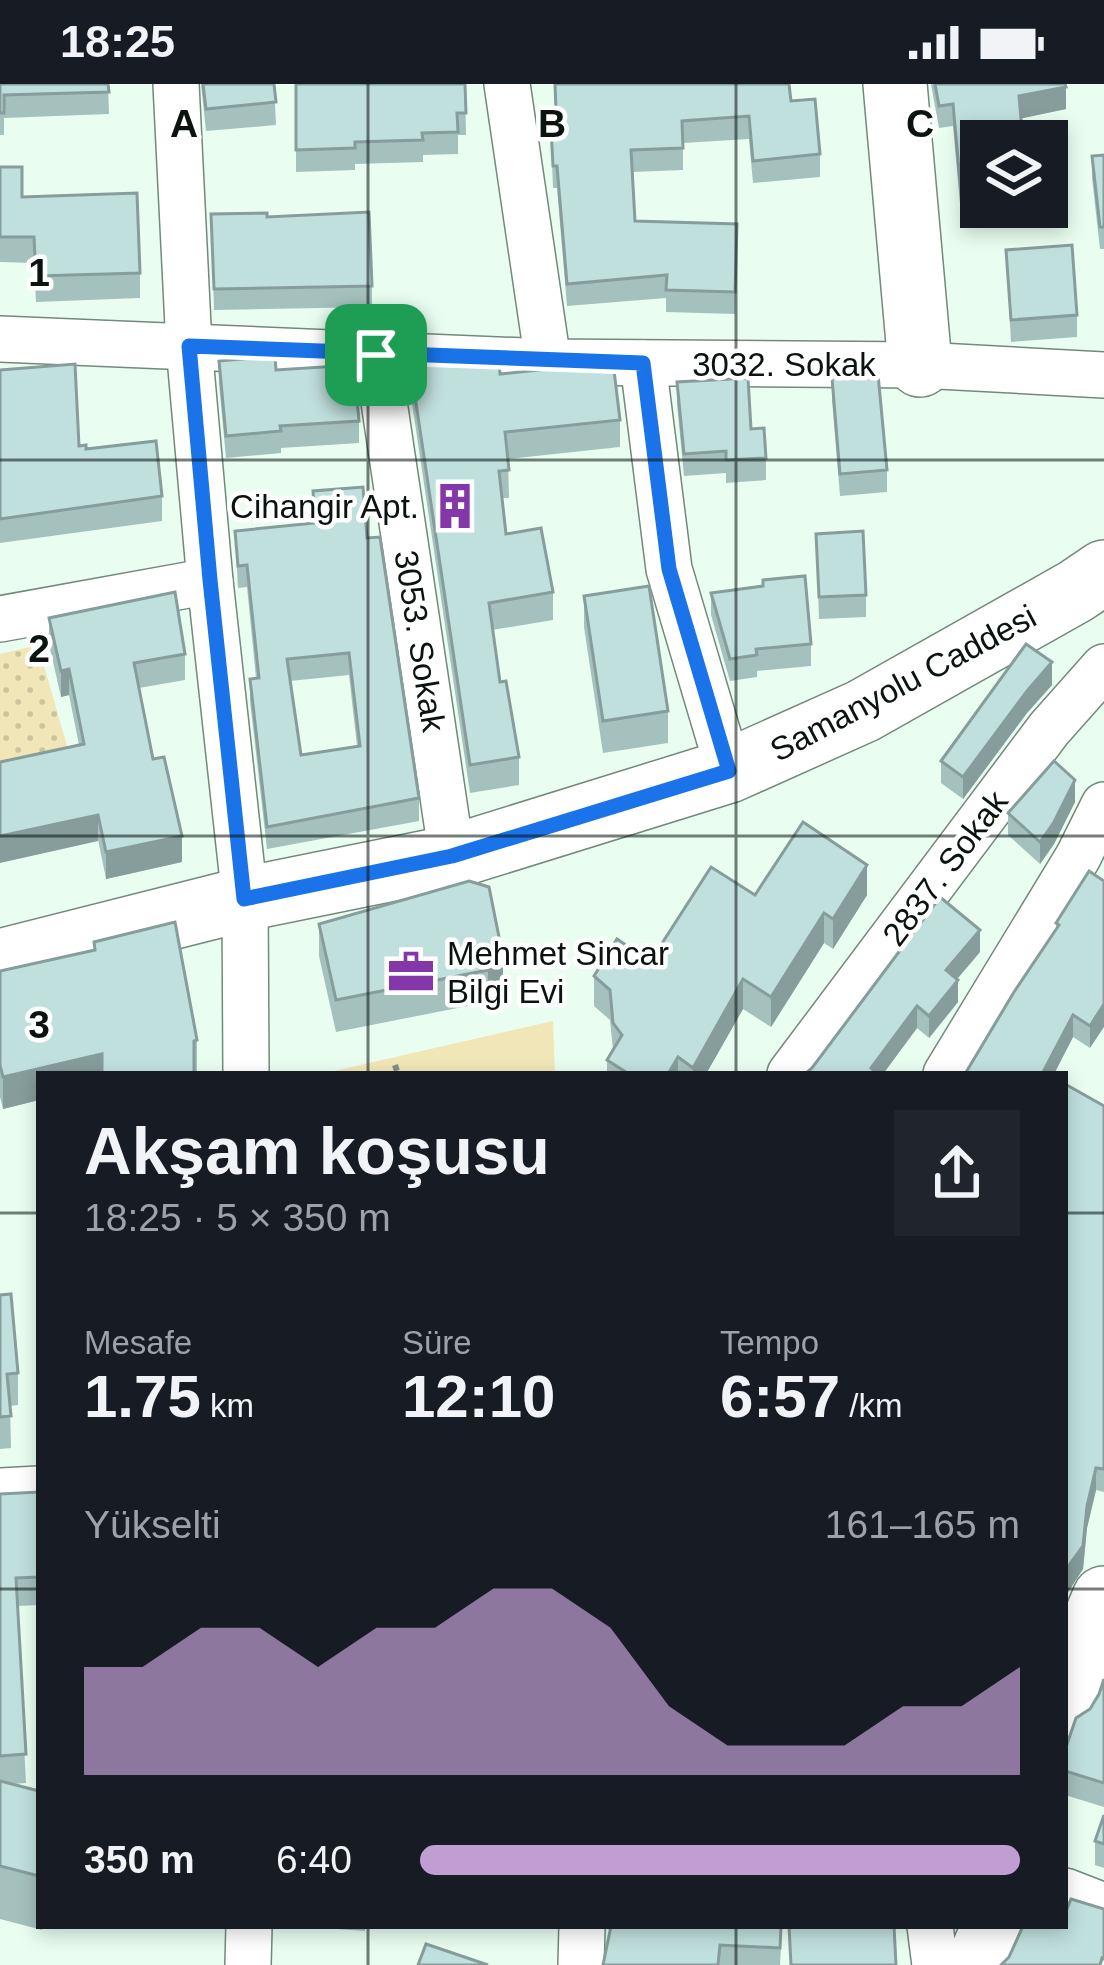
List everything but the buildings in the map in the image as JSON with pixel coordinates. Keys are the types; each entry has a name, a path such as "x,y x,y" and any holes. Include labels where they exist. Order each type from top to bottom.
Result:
{"street":[{"path":"176,84 189,346 244,899 245,1071"},
{"path":"507,84 548,362"},
{"path":"895,84 920,365"},
{"name":"3032. Sokak","path":"0,339 548,362 920,365 1104,375"},
{"name":"3053. Sokak","path":"376,355 452,856"},
{"path":"643,363 669,569 729,771"},
{"name":"Samanyolu Caddesi","path":"0,961 244,899 452,856 729,771 863,711 1104,572"},
{"path":"0,619 210,580"},
{"name":"2837. Sokak","path":"792,1071 1049,729 1104,667"},
{"path":"948,1071 1091,867 1104,805"},
{"path":"0,1491 36,1489"},
{"path":"1068,1698 1091,1625"},
{"path":"1068,1892 1104,1906"},
{"path":"248,1929 248,1965"},
{"path":"581,1965 583,1929"},
{"path":"930,1929 934,1965"},
{"path":"977,1965 993,1929"}],"shaded area":[{"path":"38,645 72,763 0,779 0,654"},
{"path":"553,1021 555,1071 334,1071"}],"place":[{"name":"Cihangir Apt.","path":"455,506"},
{"name":"Mehmet Sincar Bilgi Evi","path":"411,972"}],"route":[{"path":"189,346 376,355 643,363 669,569 729,771 452,856 244,899 189,346"}]}
